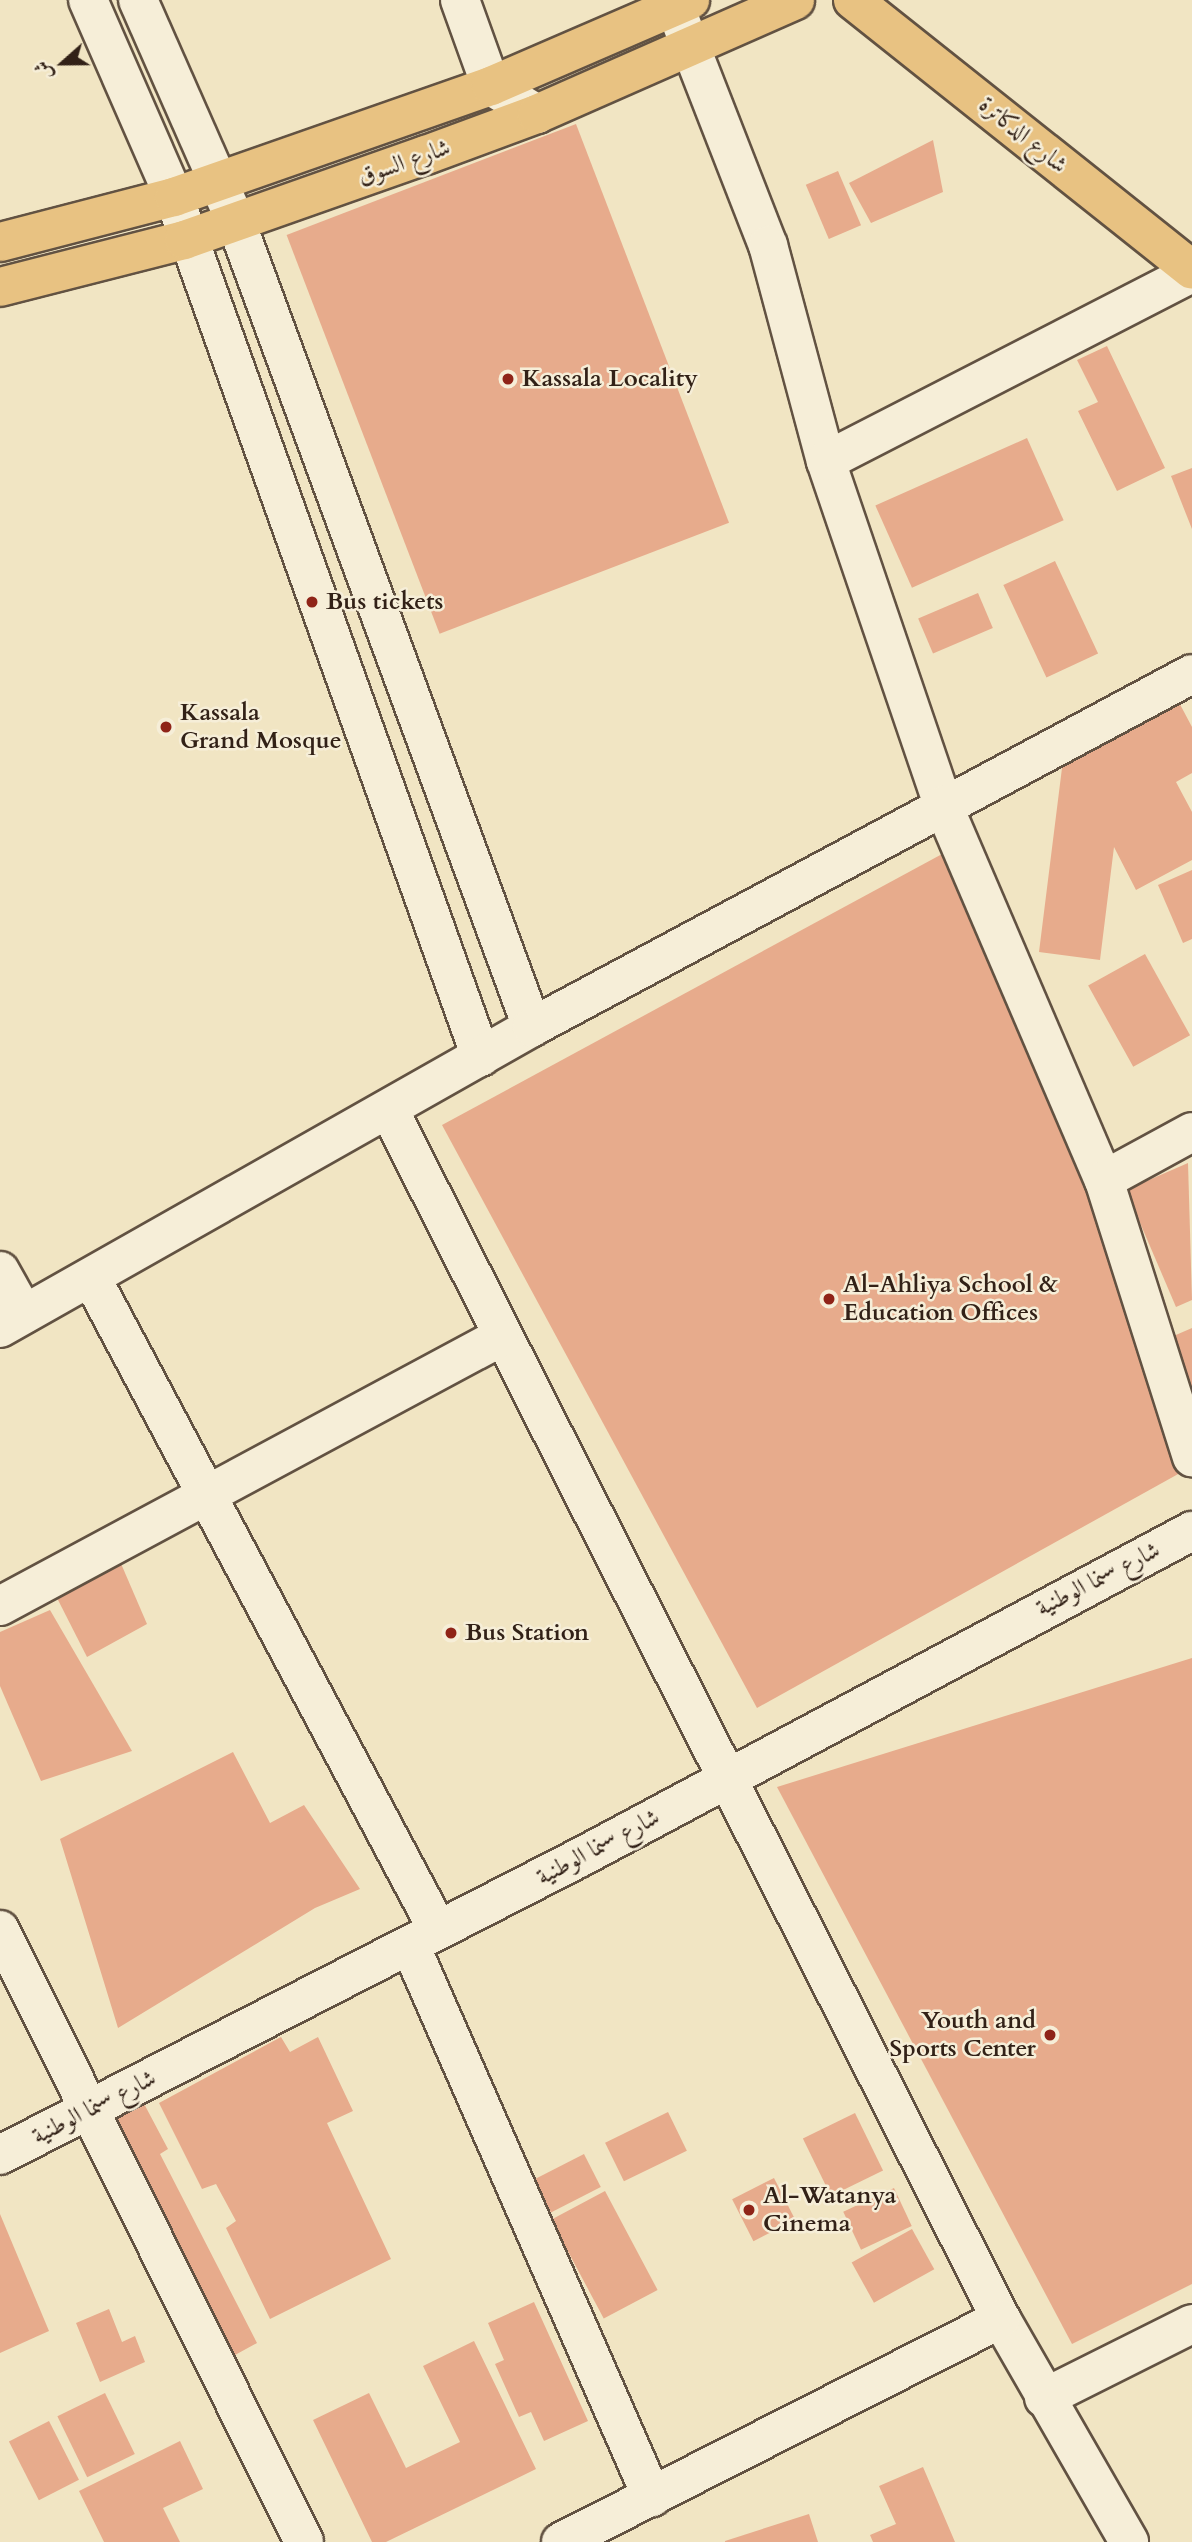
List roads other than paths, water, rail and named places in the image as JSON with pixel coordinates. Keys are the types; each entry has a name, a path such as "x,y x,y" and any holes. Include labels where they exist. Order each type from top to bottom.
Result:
{"main road":[{"name":"شارع السوق","path":"0,287 184,240 537,114 795,0"},
{"name":"شارع الدكاترة","path":"853,0 1192,272"},
{"name":"شارع السوق","path":"0,242 174,197 491,86 683,3"}],"street":[{"path":"88,0 174,197 184,240 366,733 481,1057"},
{"path":"138,0 236,222 532,1027"},
{"path":"460,0 491,86 537,114"},
{"path":"683,3 695,45 768,245 826,461 943,805 1104,1180 1192,1457"},
{"path":"826,461 1192,272"},
{"path":"227,356 280,340"},
{"path":"274,482 327,468"},
{"path":"320,609 373,593"},
{"path":"0,1271 12,1321 92,1279 532,1027 1192,674"},
{"path":"366,733 418,716"},
{"path":"389,1110 499,1338 1001,2319 1129,2542"},
{"path":"1104,1180 1192,1132"},
{"path":"92,1279 209,1493 424,1938 652,2497"},
{"path":"0,1606 499,1338"},
{"name":"شارع سنما الوطنية","path":"0,2155 424,1938 1192,1531"},
{"path":"0,1930 304,2542"},
{"path":"561,2542 1001,2319"},
{"path":"1044,2398 1192,2324"}],"place":[{"name":"Kassala Locality","path":"508,379"},
{"name":"Bus tickets","path":"312,602"},
{"name":"Kassala Grand Mosque","path":"166,727"},
{"name":"Al-Ahliya School & Education Offices","path":"829,1299"},
{"name":"Bus Station","path":"451,1633"},
{"name":"Youth and Sports Center","path":"1050,2035"},
{"name":"Al-Watanya Cinema","path":"749,2210"}]}
